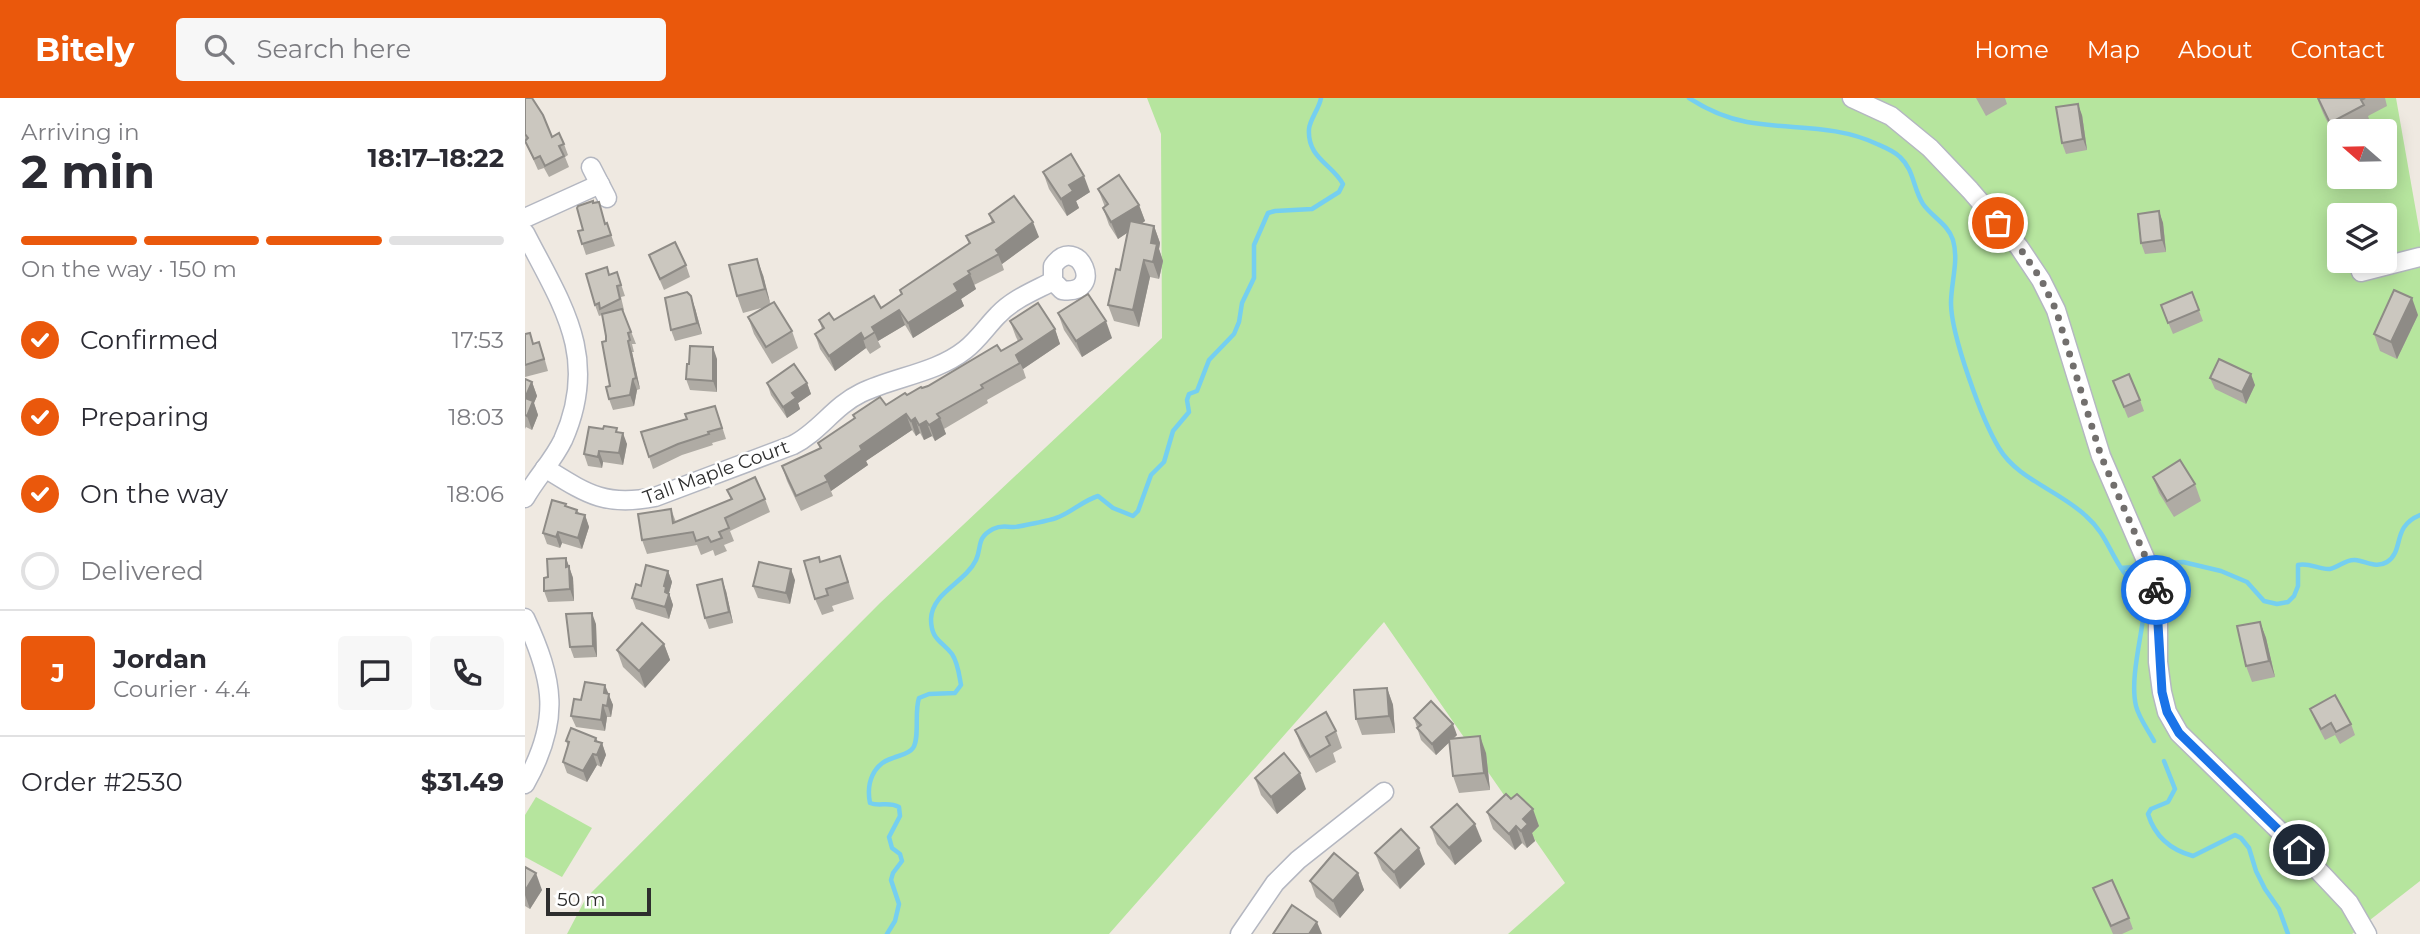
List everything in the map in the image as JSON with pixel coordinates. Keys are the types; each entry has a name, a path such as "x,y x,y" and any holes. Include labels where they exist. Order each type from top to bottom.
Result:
{"street":[{"path":"1853,98 1891,116 1930,148 2019,247 2041,279 2056,310 2101,456 2154,579 2158,602 2158,663 2167,712 2179,733 2299,850 2349,903 2367,934"},
{"path":"525,218 603,191 591,167"},
{"path":"525,233 570,323 579,366 578,393 571,418 561,442 525,498"},
{"path":"2397,263 2420,257"},
{"name":"Tall Maple Court","path":"545,468 586,493 602,498 635,501 655,497 807,438 836,410 862,392 950,360 965,350 999,313 1013,302 1053,281"},
{"path":"525,618 547,673 550,694 543,745 525,784"},
{"path":"1240,934 1275,883 1298,860 1384,792"}],"green space":[{"path":"1147,98 2396,98 2420,234 2420,881 2352,934 1508,934 1565,883 1384,622 1109,934 567,934 586,898 880,603 1162,338 1161,134"},
{"path":"536,797 592,828 562,877 525,857 525,815"}],"building":[{"path":"525,98 532,98 552,137 559,133 564,144 559,146 564,156 545,166 540,156 534,159 525,141 528,138 525,134"},
{"path":"2318,98 2365,98 2361,100 2364,105 2338,119 2328,119"},
{"path":"2078,104 2083,139 2062,143 2056,107"},
{"path":"1071,154 1084,176 1069,185 1073,191 1061,199 1043,172"},
{"path":"1119,175 1139,205 1111,222 1103,208 1108,204 1098,189"},
{"path":"1014,196 1033,222 996,250 999,254 968,271 970,274 954,284 958,291 908,323 899,310 872,327 875,332 864,339 861,333 829,356 815,334 824,328 819,320 829,313 834,320 874,296 881,308 902,294 900,290 970,243 966,236 994,222 989,214"},
{"path":"593,201 599,202 611,235 582,244 578,231 583,230 577,208"},
{"path":"2159,211 2162,240 2141,243 2138,214"},
{"path":"1130,221 1154,226 1151,243 1157,244 1153,262 1144,260 1133,310 1108,305 1116,269 1120,270"},
{"path":"675,242 686,265 660,279 649,255"},
{"path":"757,259 765,289 737,296 729,265"},
{"path":"607,267 609,275 617,272 621,285 617,286 620,299 600,309 599,303 595,305 586,274"},
{"path":"2394,290 2412,298 2391,342 2374,334"},
{"path":"687,292 691,296 697,323 671,330 665,298"},
{"path":"2192,292 2199,310 2168,323 2161,305"},
{"path":"1088,294 1106,321 1076,341 1058,313"},
{"path":"774,302 792,331 766,347 748,317"},
{"path":"1038,303 1055,329 1016,355 1020,363 937,414 940,418 929,425 926,421 919,425 915,418 911,421 906,414 860,446 862,450 825,476 828,481 796,496 782,466 821,448 818,443 880,397 886,405 905,393 907,395 928,386 997,345 1001,351 1022,339 1010,321"},
{"path":"622,309 631,332 628,333 628,341 636,378 633,379 630,395 609,399 606,387 610,386 602,342 606,341 606,336 602,314"},
{"path":"530,333 533,344 539,342 544,359 525,365 525,334"},
{"path":"690,346 713,347 713,381 686,379"},
{"path":"2219,359 2251,374 2242,392 2210,378"},
{"path":"794,364 807,383 792,393 796,398 783,407 767,383"},
{"path":"2129,374 2140,400 2124,407 2113,381"},
{"path":"525,379 532,382 525,398"},
{"path":"525,398 533,401 527,416 525,415"},
{"path":"715,406 722,428 649,457 641,432 687,419 685,414"},
{"path":"604,426 617,428 616,432 623,433 619,453 599,451 598,457 584,454 589,427 603,429"},
{"path":"2180,460 2195,484 2167,501 2153,477"},
{"path":"755,477 765,499 725,518 729,528 719,532 722,538 711,542 708,537 696,541 693,532 642,540 638,514 671,509 673,523 732,499 727,490"},
{"path":"552,500 566,504 565,506 577,510 576,513 585,515 578,538 558,532 556,537 543,533"},
{"path":"840,556 848,582 826,589 828,595 815,599 804,561 819,557 820,562"},
{"path":"566,558 570,589 544,591 544,578 548,577 547,559"},
{"path":"759,562 791,569 786,593 753,586"},
{"path":"646,565 668,571 664,586 665,592 669,594 665,607 632,598 636,584 641,586"},
{"path":"722,579 729,612 705,618 697,585"},
{"path":"592,613 593,646 570,647 566,614"},
{"path":"2260,622 2269,661 2246,666 2237,626"},
{"path":"642,623 664,644 639,671 617,650"},
{"path":"585,682 605,685 604,693 609,694 607,706 603,705 601,720 571,716 574,699 581,700"},
{"path":"1387,688 1389,716 1356,719 1354,690"},
{"path":"2335,695 2351,724 2336,732 2331,723 2321,729 2310,709"},
{"path":"1431,701 1453,724 1432,744 1417,728 1421,725 1414,718"},
{"path":"1326,712 1336,731 1326,737 1330,745 1310,757 1295,730"},
{"path":"571,728 602,743 597,755 593,754 583,771 563,762"},
{"path":"1480,736 1484,773 1453,776 1449,739"},
{"path":"1284,753 1300,773 1271,797 1255,778"},
{"path":"1506,794 1511,799 1517,794 1533,809 1523,819 1528,824 1521,831 1516,826 1509,834 1487,812"},
{"path":"1457,804 1475,824 1449,848 1431,827"},
{"path":"1401,829 1419,848 1394,872 1375,853"},
{"path":"1334,853 1358,873 1333,901 1310,881"},
{"path":"525,867 536,873 525,891"},
{"path":"2112,880 2129,918 2111,926 2093,888"},
{"path":"1292,905 1317,922 1309,934 1273,934"}],"waterway":[{"path":"887,934 895,921 899,904 891,880 902,861 900,854 892,848 889,837 900,816 899,807 870,803 869,788 880,765 913,748 919,698 929,694 955,693 961,685 954,657 938,640 931,626 937,602 971,568 982,539 993,529 1053,519 1098,496 1113,508 1133,516 1138,511 1151,475 1164,462 1173,431 1189,412 1189,394 1197,391 1209,360 1234,334 1242,303 1254,278 1254,245 1268,213 1312,209 1339,192 1343,184 1316,154 1309,139 1310,125 1321,98"},
{"path":"1689,98 1717,113 1739,120 1845,133 1892,151 1905,162 1923,204 1947,229 1953,240 1955,264 1952,317 1976,398 1999,448 2007,459 2028,477 2076,507 2092,522 2123,572 2146,595 2134,694 2139,715 2154,741"},
{"path":"2163,563 2183,562 2221,571 2247,582 2264,601 2277,604 2288,602 2298,586 2298,565 2330,569 2352,560 2383,564 2396,551 2405,526 2420,515"},
{"path":"2121,568 2134,567"},
{"path":"2164,761 2175,789 2168,802 2151,809 2148,814 2160,836 2171,846 2193,856 2235,835 2241,838 2249,848 2265,889 2279,909 2288,934"}],"way so far":[{"path":"1998,223 2041,279 2056,310 2101,456 2145,556 2156,590"}],"route":[{"path":"2156,590 2158,663 2167,712 2179,733 2299,850"}]}
